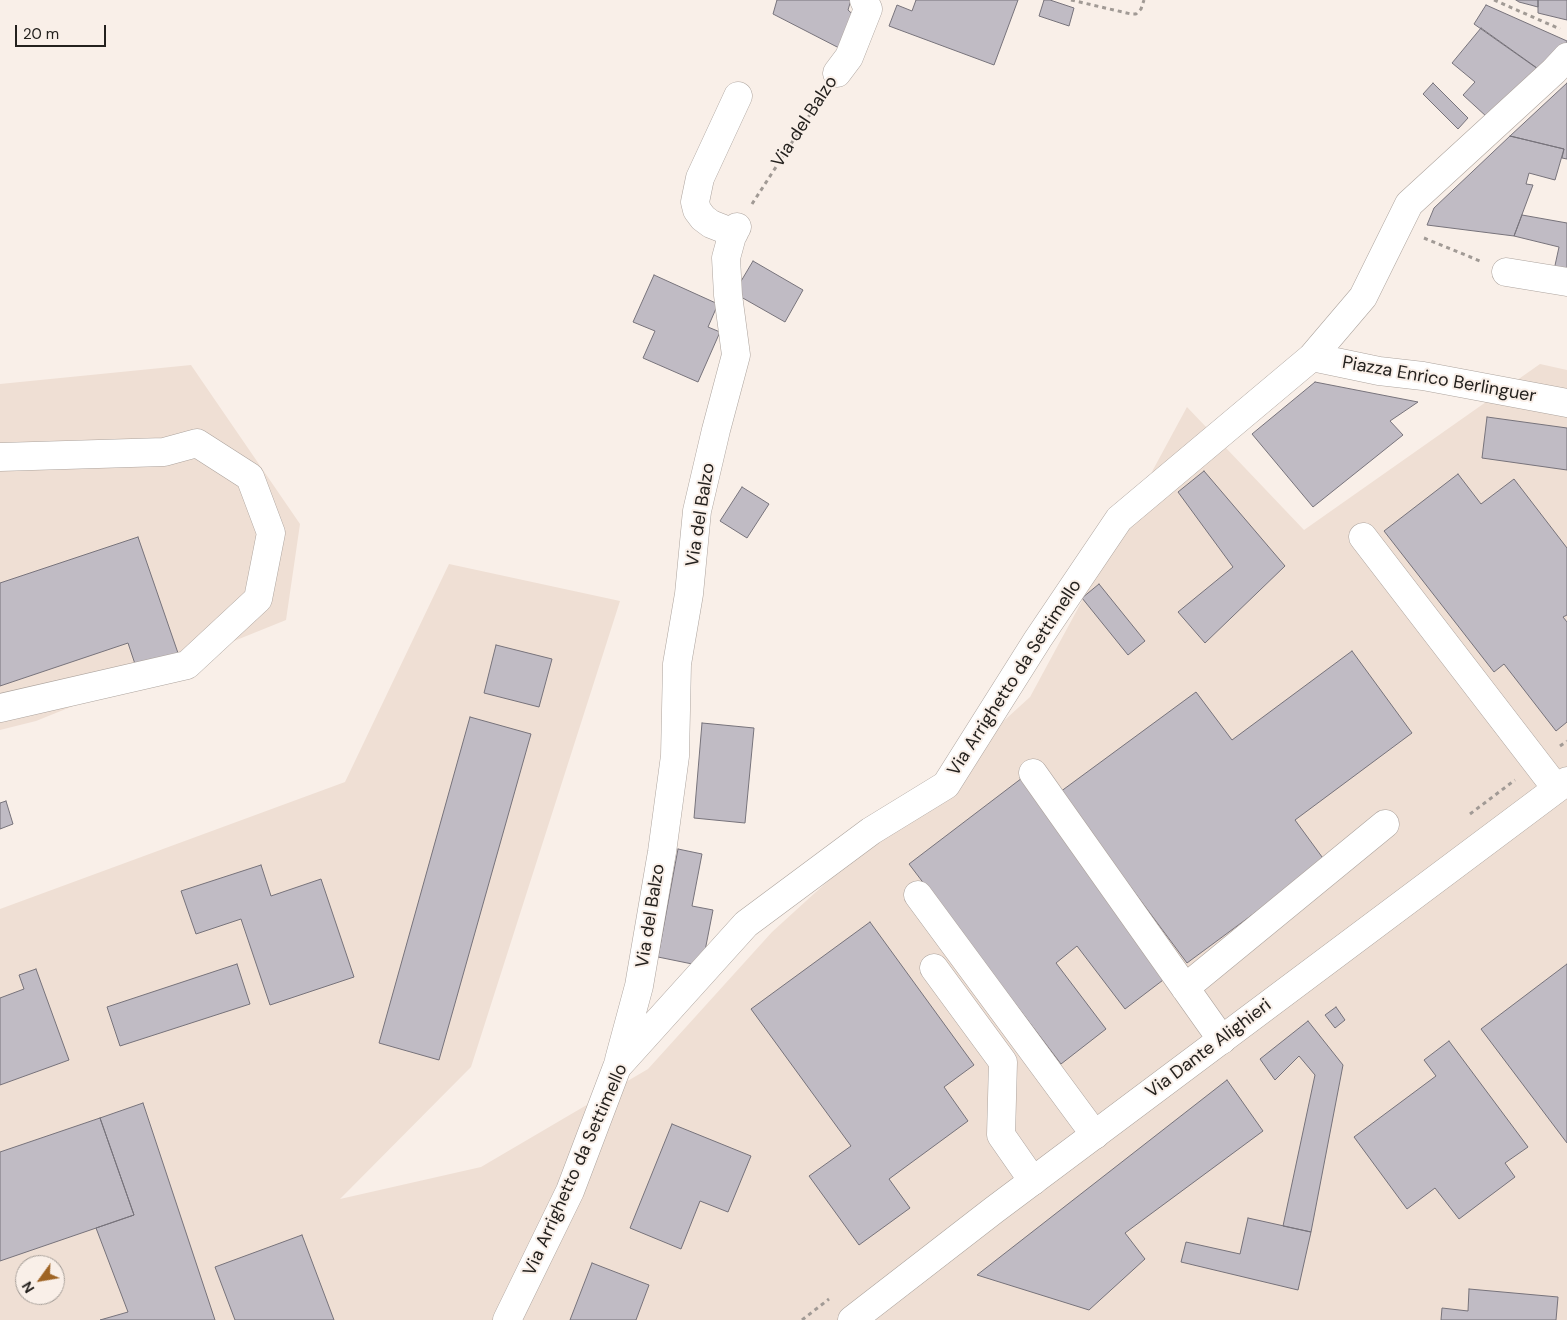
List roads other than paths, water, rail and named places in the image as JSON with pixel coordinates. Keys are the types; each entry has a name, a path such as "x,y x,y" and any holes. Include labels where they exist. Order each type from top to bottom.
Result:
{"street":[{"name":"Via del Balzo","path":"837,72 849,57 870,3"},
{"name":"Via Arrighetto da Settimello","path":"507,1320 570,1191 618,1067 746,924 871,831 946,785 1038,639 1118,519 1312,357 1363,296 1409,204 1554,72 1567,57"},
{"name":"Via del Balzo","path":"618,1067 640,986 662,852 675,756 677,664 689,594 697,511 736,355 728,295 726,258 736,230 711,224 697,210 696,202 700,178 738,96"},
{"path":"1506,272 1567,282"},
{"name":"Piazza Enrico Berlinguer","path":"1312,357 1567,403"},
{"path":"0,457 164,452 197,443 250,477 271,533 258,599 187,665 0,708"},
{"path":"1363,537 1562,785"},
{"path":"1033,773 1222,1040"},
{"name":"Via Dante Alighieri","path":"852,1320 1095,1135 1562,785"},
{"path":"1185,988 1385,824"},
{"path":"918,895 1095,1135"},
{"path":"934,968 1003,1062 1001,1134 1034,1181"}]}
